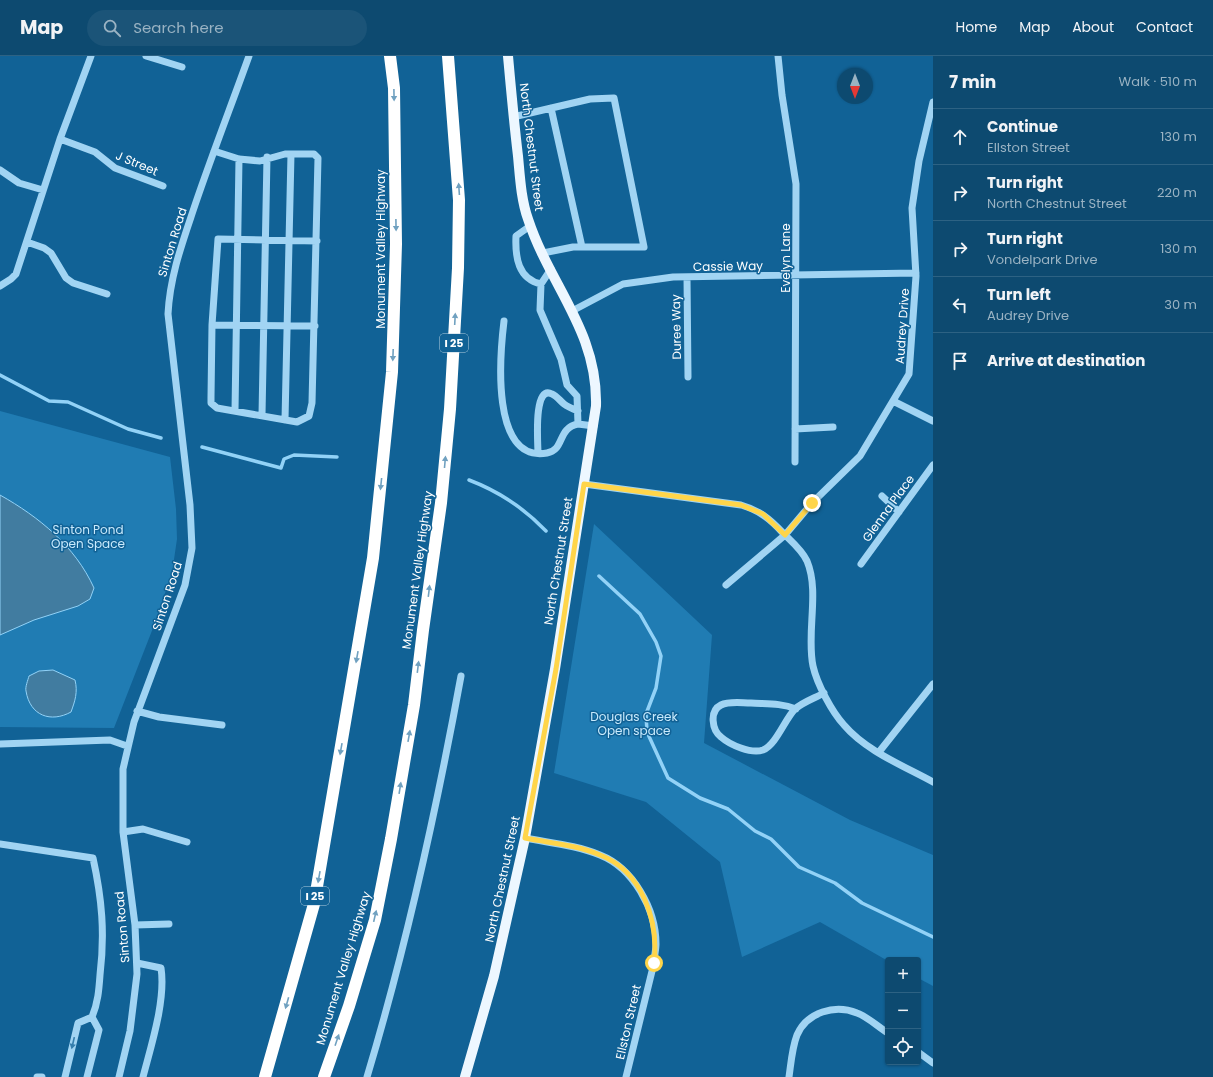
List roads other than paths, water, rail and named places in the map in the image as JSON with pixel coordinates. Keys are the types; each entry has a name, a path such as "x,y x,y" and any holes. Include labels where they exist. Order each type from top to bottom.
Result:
{"highway":[{"name":"Monument Valley Highway","path":"265,1077 314,904 374,558 392,372 396,244 394,88 390,56"},
{"name":"Monument Valley Highway","path":"324,1077 349,1006 375,920 391,839 414,705 441,503 450,410 458,268 459,200 448,56"}],"main road":[{"name":"North Chestnut Street","path":"465,1077 494,976 525,838 556,669 594,426 596,392 594,367 589,349 530,226 522,194 508,56"}],"street":[{"path":"0,286 11,280 16,274 60,140 91,56"},
{"path":"146,56 182,67"},
{"name":"Sinton Road","path":"119,1077 133,1014 137,963 135,925 123,832 122,790 127,746 137,711 181,598 191,559 192,536 190,504 168,314 171,282 175,262 249,56"},
{"name":"Evelyn Lane","path":"778,56 782,95 796,184 795,462"},
{"path":"513,117 590,99 614,98 644,247 573,246 543,253"},
{"name":"Audrey Drive","path":"726,585 785,535 812,503 860,456 909,374 916,273 912,208 920,161 933,102"},
{"path":"551,108 582,246"},
{"name":"J Street","path":"60,140 95,152 115,168 163,186"},
{"path":"214,151 239,159 260,161 267,158 291,154 314,154 318,158 317,241 315,326 311,410 309,416 297,422 217,408 211,403 212,325 218,239 317,241"},
{"path":"285,420 291,154"},
{"path":"262,415 267,158"},
{"path":"235,411 239,240 239,159"},
{"path":"0,170 19,183 43,190"},
{"path":"530,226 516,236 517,258 524,275 531,282 541,284"},
{"path":"26,242 44,248 51,253 66,278 73,283 107,294"},
{"path":"551,269 541,284 540,310 561,359 567,384 577,396 578,424"},
{"name":"Cassie Way","path":"572,311 623,284 687,277 916,273"},
{"name":"Duree Way","path":"687,277 688,377"},
{"path":"504,321 500,351 500,387 507,423 516,444 532,452 546,454 554,452 558,448 565,430 570,426 578,424 594,426"},
{"path":"212,325 315,326"},
{"path":"538,453 537,417 540,400 544,394 548,392 552,394 565,404 578,411"},
{"path":"893,400 933,421"},
{"path":"795,429 833,427"},
{"name":"Glenna Place","path":"861,564 933,465"},
{"path":"584,484 741,505 763,514 785,535 806,560 809,570 813,667 824,693 844,725 857,738 933,782"},
{"path":"882,496 899,512"},
{"path":"367,1077 384,1020 424,865 461,676"},
{"path":"879,752 933,684"},
{"path":"796,709 784,704 731,703 721,705 715,710 713,719 714,727 720,737 746,751 764,749 771,743 796,709 824,693"},
{"path":"137,711 159,717 222,725"},
{"path":"0,744 110,740 127,746"},
{"path":"123,832 143,830 188,842"},
{"name":"Ellston Street","path":"525,838 584,849 607,858 626,873 637,886 644,898 654,924 656,944 654,963 626,1077"},
{"path":"0,844 93,858 100,892 104,943 97,1004 92,1017 78,1023 65,1077"},
{"path":"135,925 169,924"},
{"path":"137,963 161,968 163,980 155,1028 143,1077"},
{"path":"789,1077 797,1035 806,1022 818,1013 830,1010 847,1010 858,1013 885,1031"},
{"path":"87,1077 99,1030 92,1017"},
{"path":"921,1054 933,1063"},
{"path":"37,1077 42,1077"}],"waterway":[{"path":"0,375 49,401 68,402 128,429 161,438"},
{"path":"202,447 281,468 284,459 294,455 337,457"},
{"path":"469,480 490,489 510,501 529,515 546,531"},
{"path":"599,576 640,614 656,642 661,656 656,688 646,714 647,732 668,778 700,798 728,809 755,831 771,839 799,867 835,883 862,903 933,937"}],"park label":[{"name":"Sinton Pond Open Space","path":"88,536"},
{"name":"Douglas Creek Open space","path":"634,723"}]}
